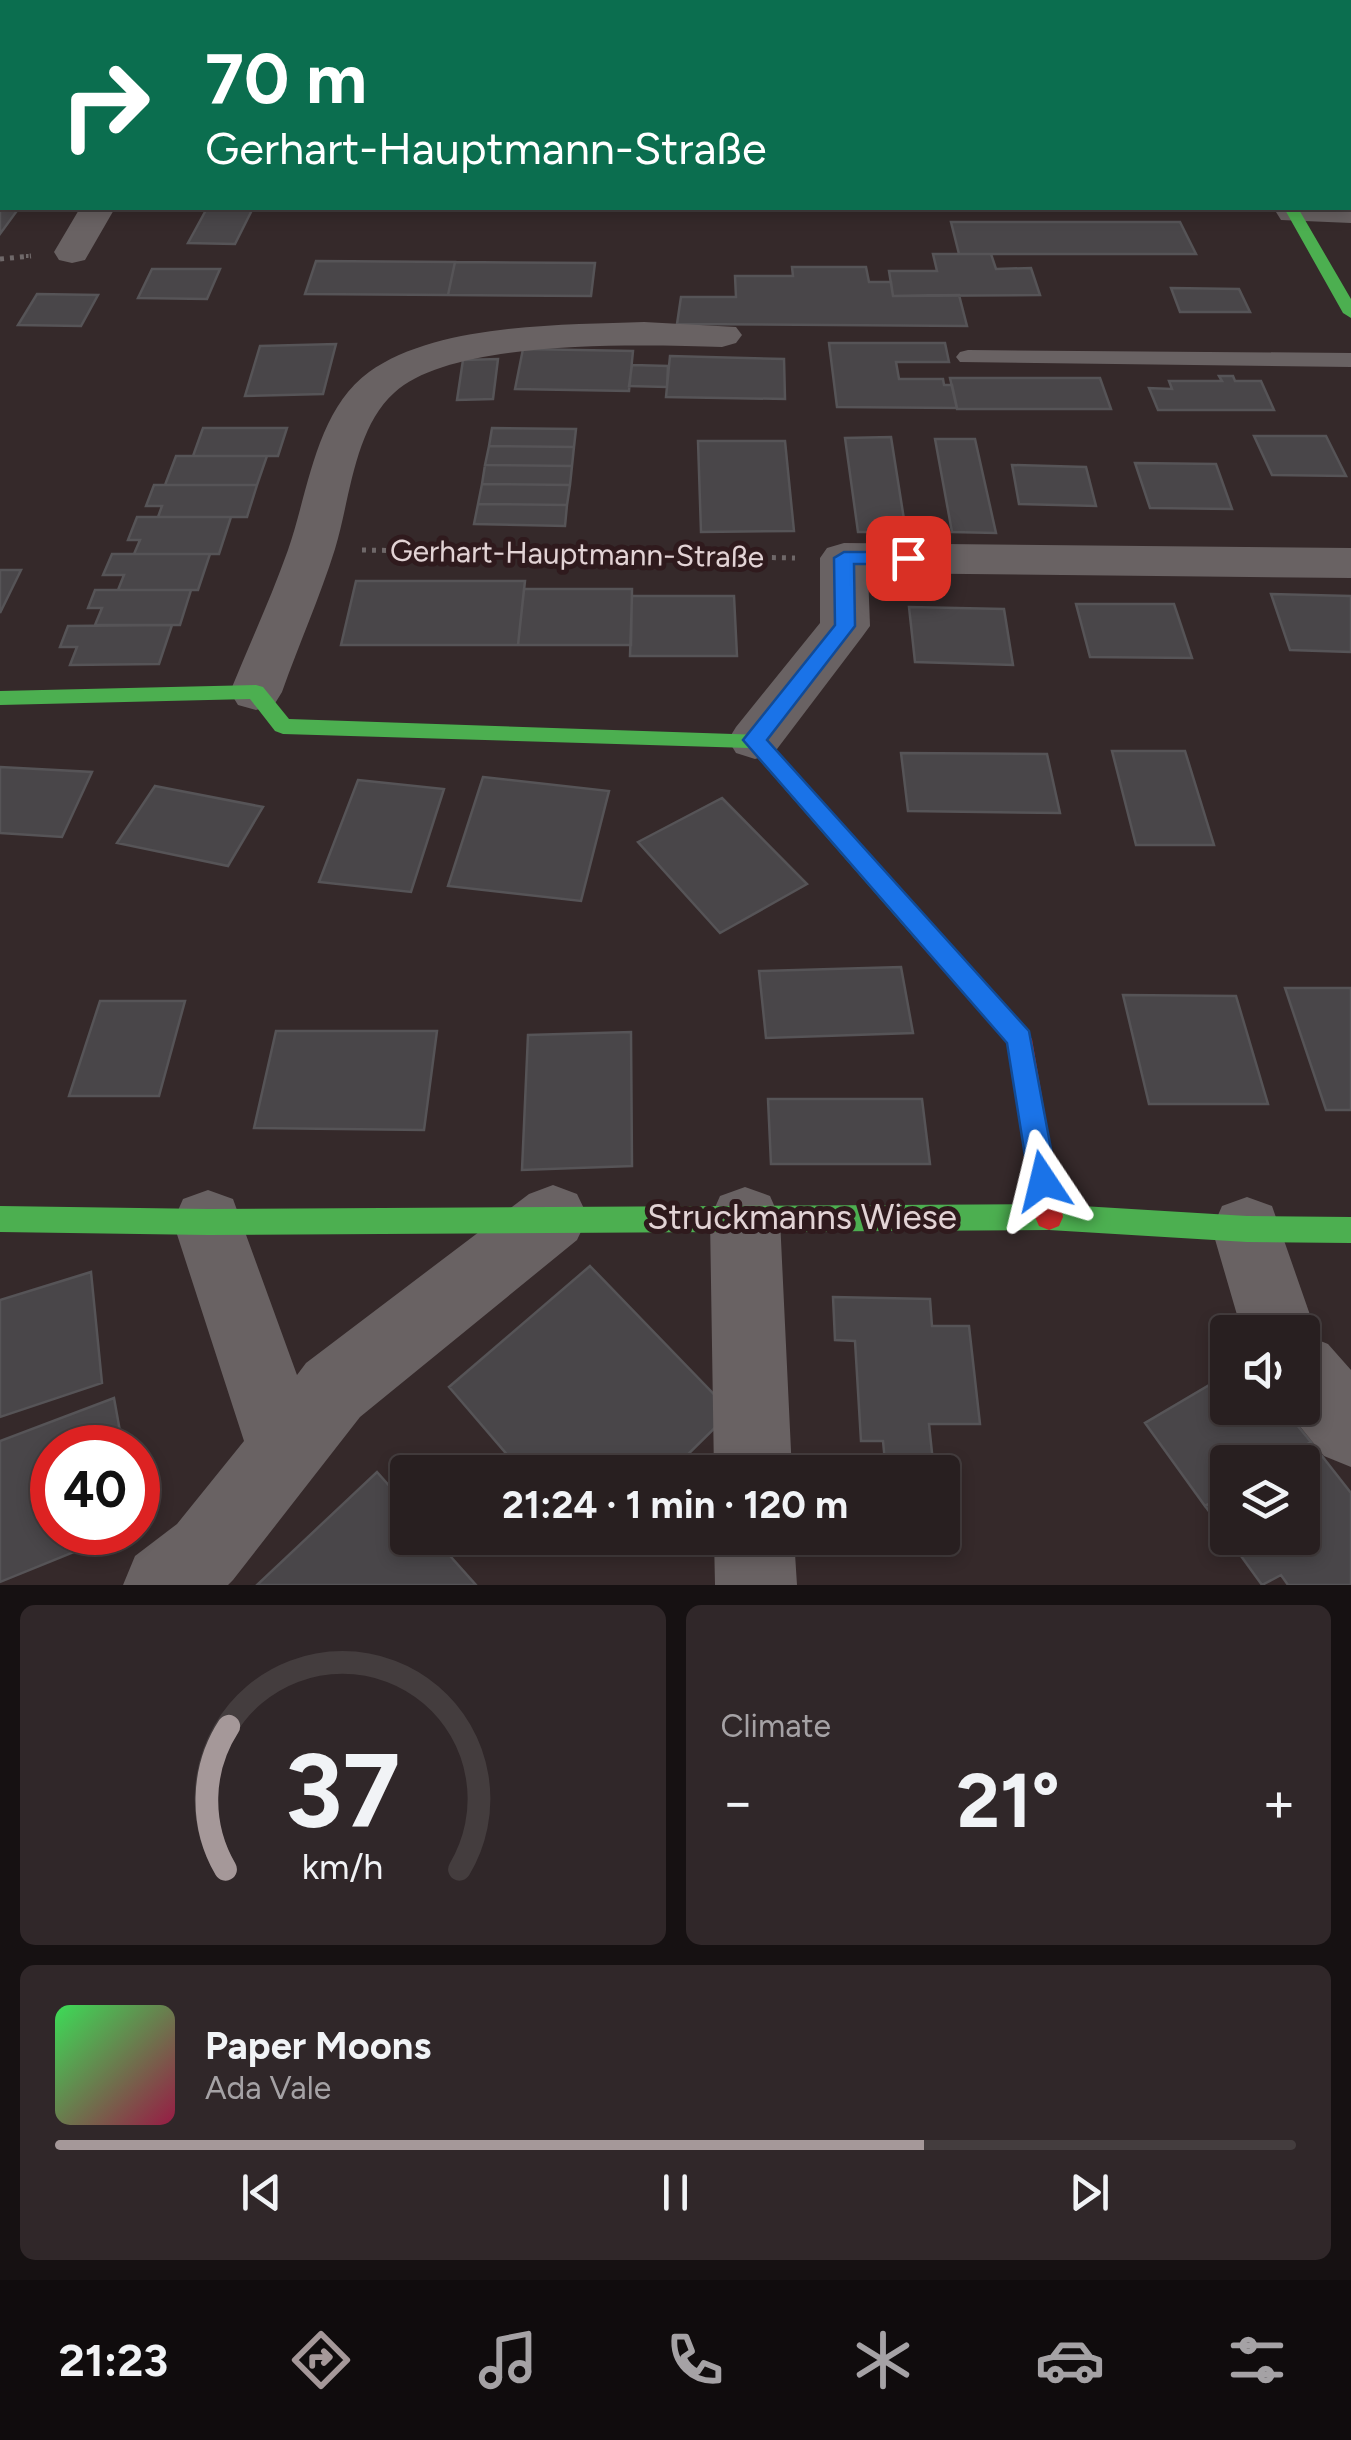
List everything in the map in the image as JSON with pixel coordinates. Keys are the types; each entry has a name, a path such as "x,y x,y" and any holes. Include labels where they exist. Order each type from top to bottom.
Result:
{"street":[{"path":"72,252 96,210"},
{"path":"1292,210 1351,212"},
{"path":"1292,210 1351,313"},
{"path":"256,692 311,549 348,426 382,381 436,355 521,342 619,332 722,335"},
{"path":"754,740 845,626 844,558 1351,563"},
{"path":"0,698 256,692"},
{"path":"256,692 283,726 754,740 1019,1038 1049,1217"},
{"path":"164,1585 205,1552 333,1390 554,1217"},
{"name":"Struckmanns Wiese","path":"0,1219 208,1222 1049,1217 1246,1230 1351,1230"},
{"path":"745,1219 752,1455"},
{"path":"208,1222 284,1449"},
{"path":"1246,1230 1274,1315"},
{"path":"1320,1392 1351,1429"},
{"path":"755,1555 756,1585"}],"lane":[{"path":"968,357 1351,360"}],"path":[{"name":"Gerhart-Hauptmann-Straße","path":"311,549 844,558"}],"building":[{"path":"0,210 18,210 0,234"},
{"path":"206,210 252,210 235,244 188,243"},
{"path":"951,222 1180,222 1196,254 959,254"},
{"path":"933,254 991,254 996,269 1031,268 1040,295 893,296 889,271 937,271"},
{"path":"316,261 455,262 448,295 305,294"},
{"path":"455,262 595,263 591,296 448,295"},
{"path":"792,267 866,267 869,282 891,282 893,296 959,295 967,326 677,324 681,297 736,297 735,276 793,276"},
{"path":"152,269 220,269 207,299 138,298"},
{"path":"1171,288 1239,289 1250,312 1180,312"},
{"path":"37,294 98,295 81,326 18,325"},
{"path":"829,343 945,343 949,362 896,362 899,379 943,379 944,385 952,385 957,408 837,407"},
{"path":"336,344 323,394 245,396 260,346"},
{"path":"523,349 633,351 629,391 515,389"},
{"path":"670,356 784,359 785,399 666,397"},
{"path":"498,359 493,399 457,400 463,360"},
{"path":"632,365 668,366 667,387 629,386"},
{"path":"1219,376 1233,376 1235,381 1261,381 1274,410 1158,410 1149,388 1172,389 1169,381 1222,381"},
{"path":"950,378 1100,378 1111,409 957,409"},
{"path":"203,428 287,428 278,456 193,456"},
{"path":"492,428 576,429 574,447 489,446"},
{"path":"1254,436 1326,436 1346,476 1272,475"},
{"path":"891,437 906,532 858,532 845,438"},
{"path":"935,439 975,439 996,533 952,532"},
{"path":"698,441 785,441 794,531 701,532"},
{"path":"489,446 574,447 572,466 485,465"},
{"path":"176,456 267,456 257,485 165,485"},
{"path":"1135,463 1216,464 1232,509 1150,508"},
{"path":"485,465 572,466 570,485 482,484"},
{"path":"1012,465 1086,467 1096,506 1019,504"},
{"path":"482,484 570,485 567,505 478,504"},
{"path":"154,485 257,485 247,517 158,517 162,506 146,506"},
{"path":"478,504 567,505 565,526 474,524"},
{"path":"137,517 231,517 219,554 134,554 140,540 128,540"},
{"path":"112,554 210,554 198,590 118,590 124,575 103,575"},
{"path":"0,570 21,570 0,613"},
{"path":"356,581 525,581 518,645 341,645"},
{"path":"524,589 632,589 631,645 518,645"},
{"path":"95,590 191,590 180,625 95,625 102,608 88,608"},
{"path":"1271,594 1351,596 1351,652 1290,650"},
{"path":"632,596 734,596 737,656 630,656"},
{"path":"1076,604 1174,604 1192,658 1090,657"},
{"path":"909,607 1004,609 1013,665 915,662"},
{"path":"172,625 159,664 70,665 77,647 60,647 68,626"},
{"path":"1112,751 1185,751 1214,845 1136,845"},
{"path":"901,753 1047,754 1060,813 908,811"},
{"path":"0,767 92,772 62,837 0,833"},
{"path":"483,777 609,791 581,901 448,886"},
{"path":"358,780 444,789 411,892 319,882"},
{"path":"155,786 263,807 228,866 117,843"},
{"path":"722,798 807,884 720,933 638,842"},
{"path":"901,967 913,1033 766,1038 759,971"},
{"path":"1285,988 1351,988 1351,1110 1326,1110"},
{"path":"1123,995 1236,996 1268,1104 1149,1104"},
{"path":"100,1001 185,1001 159,1096 69,1096"},
{"path":"276,1031 437,1031 424,1130 254,1128"},
{"path":"631,1032 632,1166 522,1170 528,1035"},
{"path":"768,1099 922,1099 930,1164 771,1164"},
{"path":"590,1266 731,1412 687,1455 507,1455 449,1387"},
{"path":"91,1272 102,1383 0,1417 0,1300"},
{"path":"833,1297 930,1299 932,1326 969,1326 980,1424 929,1424 932,1455 884,1455 883,1441 861,1441 855,1341 835,1340"},
{"path":"1210,1385 1210,1425 1297,1425 1311,1442 1210,1445 1210,1503 1205,1506 1145,1423"},
{"path":"114,1398 119,1425 42,1425"},
{"path":"30,1430 30,1555 66,1555 0,1582 0,1441"},
{"path":"1320,1453 1351,1493 1351,1585 1288,1585 1281,1575 1262,1585 1240,1555 1320,1555"},
{"path":"377,1472 390,1487 390,1555 449,1555 476,1585 257,1585"}],"traffic: fast":[{"path":"1292,210 1351,313"},
{"path":"0,698 256,692 283,726 755,740 925,933"},
{"path":"0,1219 208,1222 1049,1217 1247,1229 1351,1230"}],"traffic: jam":[{"path":"925,933 1019,1039 1049,1217"}],"route":[{"path":"908,558 844,558 845,626 754,740 1019,1038 1043,1181"}]}
